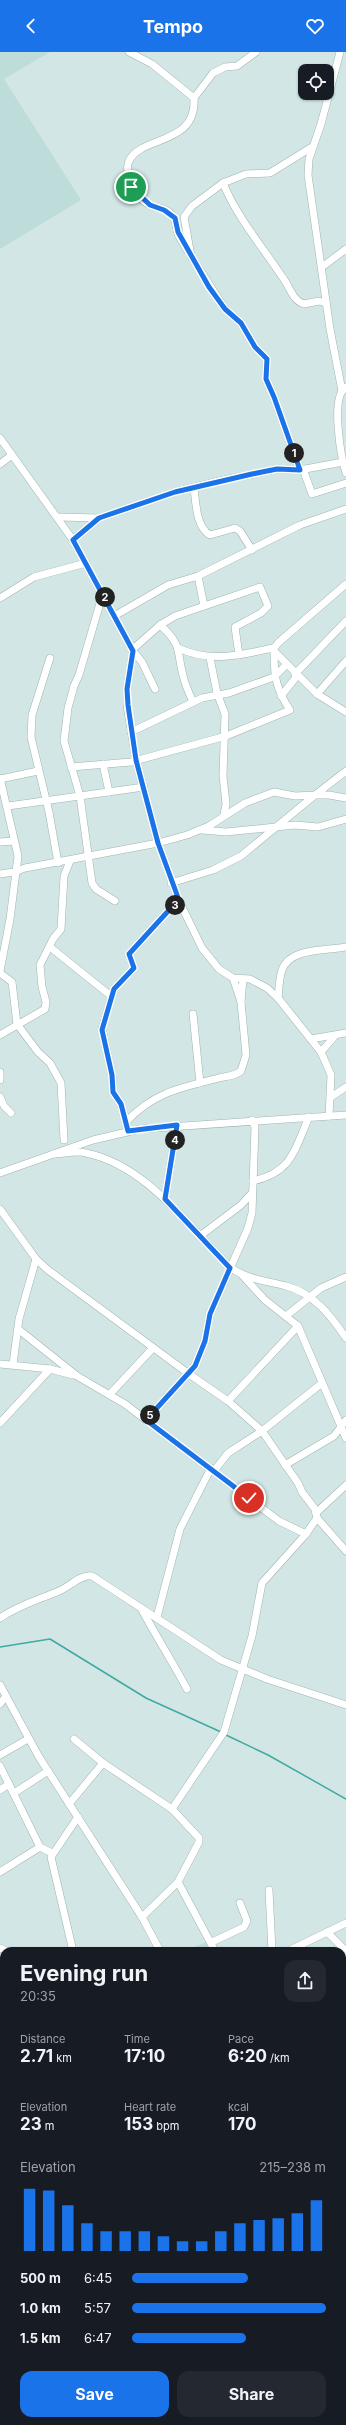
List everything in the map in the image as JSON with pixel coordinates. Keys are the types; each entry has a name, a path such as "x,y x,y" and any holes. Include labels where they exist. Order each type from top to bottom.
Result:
{"street":[{"path":"129,52 152,64 194,98"},
{"path":"256,52 237,66 225,68 213,73 194,98 194,106 184,127 140,150 130,159 128,164 129,182 134,191 150,205 164,210 172,215 178,232 191,256 225,309 241,323 255,347 267,359 266,379 312,494 346,483"},
{"path":"340,52 321,124 312,147 308,175 326,303 344,389 339,396 338,411 343,462 346,473"},
{"path":"172,215 192,206 223,183 246,174 270,173 312,147"},
{"path":"223,183 231,202 246,227 284,279 294,297 304,304 326,303"},
{"path":"191,256 184,221 186,213 192,206"},
{"path":"322,267 346,248"},
{"path":"0,438 73,540 116,615 133,650 142,662 155,689"},
{"path":"0,464 12,455"},
{"path":"58,517 99,518 175,492 252,474 277,469 302,470 343,462"},
{"path":"194,488 200,525 204,531 210,535 235,528 240,531 252,550"},
{"path":"116,615 168,585 198,576 300,526 346,509"},
{"path":"73,540 99,518"},
{"path":"0,598 34,576 86,563"},
{"path":"198,576 204,606"},
{"path":"178,648 210,658 273,650 346,584"},
{"path":"239,655 235,627 255,617 267,607 262,589 258,586 175,616 160,625 133,650 127,689 131,732 136,760 158,843 171,883 202,948 220,969 233,978 259,982 278,998 321,1052 332,1075 329,1116"},
{"path":"103,593 68,708 63,736 80,796 93,885 115,901"},
{"path":"281,696 296,675 346,621"},
{"path":"160,625 174,638 178,648 184,679 194,702"},
{"path":"71,767 136,760 226,736 290,710 281,696 274,677 273,650"},
{"path":"273,650 286,665 317,694 346,712"},
{"path":"50,658 32,715 31,737 49,812 58,863"},
{"path":"210,658 218,696 225,710 226,736 223,776 226,804 224,815"},
{"path":"317,694 346,661"},
{"path":"131,732 208,696 218,696 274,677 286,665"},
{"path":"103,764 108,792"},
{"path":"38,771 0,778 3,797 8,806 18,856 14,872 0,970 12,982 17,1024 38,1052 48,1059 61,1083 64,1140"},
{"path":"171,883 213,870 242,856 346,771"},
{"path":"8,806 19,806 45,800 144,787"},
{"path":"0,874 158,843 202,830 244,803 274,792 295,796 329,795 346,798"},
{"path":"202,830 226,832 279,826 303,825 318,827 346,819"},
{"path":"0,842 14,841"},
{"path":"0,1035 45,1009 46,1002 42,987 40,965 53,939 61,930 64,876 70,860"},
{"path":"128,1131 121,1104 113,1092 112,1075 102,1030 111,996 116,985 134,968 129,954 170,909 180,903"},
{"path":"50,947 90,980 101,986 111,996"},
{"path":"278,998 281,971 286,963 305,953 346,948"},
{"path":"233,978 241,1002"},
{"path":"126,1122 137,1110 154,1097 200,1083 234,1075 241,1071 246,1054 241,1002 243,979"},
{"path":"101,986 116,985"},
{"path":"192,1014 200,1083"},
{"path":"311,1039 334,1037 346,1033"},
{"path":"321,1052 334,1037"},
{"path":"0,1072 0,1080"},
{"path":"331,1097 346,1087"},
{"path":"0,1096 4,1106 11,1113"},
{"path":"0,1173 52,1154 128,1131 177,1125 346,1115"},
{"path":"253,1181 274,1175 283,1168 308,1117"},
{"path":"146,1420 189,1374 198,1359 205,1341 210,1314 251,1218 255,1127 252,1120"},
{"path":"165,1199 177,1125"},
{"path":"52,1154 84,1152 118,1163 152,1186 230,1268 242,1276 265,1300 298,1326 322,1383 344,1424 346,1438"},
{"path":"200,1236 241,1205 253,1193"},
{"path":"0,1209 36,1259 84,1298 228,1401 262,1431 316,1515 346,1551"},
{"path":"13,1364 22,1304 36,1259"},
{"path":"242,1276 288,1286 310,1297 320,1305 346,1338"},
{"path":"286,1316 326,1284 346,1277"},
{"path":"228,1401 298,1326"},
{"path":"18,1329 77,1376 110,1394 212,1469 266,1512 306,1534"},
{"path":"110,1394 153,1348"},
{"path":"0,1364 13,1364 50,1369 77,1376"},
{"path":"0,1424 50,1369"},
{"path":"157,1617 180,1529 212,1469 228,1453 262,1431 322,1383"},
{"path":"285,1465 324,1443 344,1424"},
{"path":"172,1809 224,1732 252,1636 262,1583 306,1534 316,1515 346,1485"},
{"path":"0,1618 29,1602 59,1591 89,1576 95,1577 221,1660 242,1669 346,1705"},
{"path":"141,1608 162,1647 176,1665 187,1689"},
{"path":"0,1685 28,1739 142,1918 158,1947"},
{"path":"0,1704 6,1696"},
{"path":"74,1738 103,1763 172,1809 198,1836 199,1842 178,1882 142,1918"},
{"path":"0,1755 28,1739"},
{"path":"68,1804 103,1763"},
{"path":"0,1766 40,1846 52,1853"},
{"path":"14,1793 48,1771"},
{"path":"0,1790 9,1784"},
{"path":"72,1947 52,1861 52,1853 78,1817"},
{"path":"0,1872 40,1846"},
{"path":"178,1882 214,1947"},
{"path":"269,1890 272,1947"},
{"path":"212,1942 244,1926 246,1921 240,1903"},
{"path":"296,1947 346,1923"},
{"path":"327,1932 342,1947"}],"shaded area":[{"path":"0,52 50,52 4,79 81,200 0,249"},
{"path":"211,1940 214,1947 194,1947"}],"waterway":[{"path":"0,1647 50,1639 146,1698 221,1732"},
{"path":"226,1735 268,1755 346,1799"}],"route":[{"path":"131,187 150,205 169,212 175,218 178,232 209,287 225,309 241,323 255,347 267,359 267,383 274,397 300,470 277,469 175,492 133,508 99,518 73,540 116,615 133,651 127,689 128,714 136,760 158,843 171,883 180,903 170,909 129,954 128,956 134,968 116,985 112,992 102,1024 102,1030 106,1058 112,1075 113,1092 121,1104 128,1131 177,1125 165,1199 230,1268 210,1314 205,1341 195,1366 146,1420 249,1498"}]}
